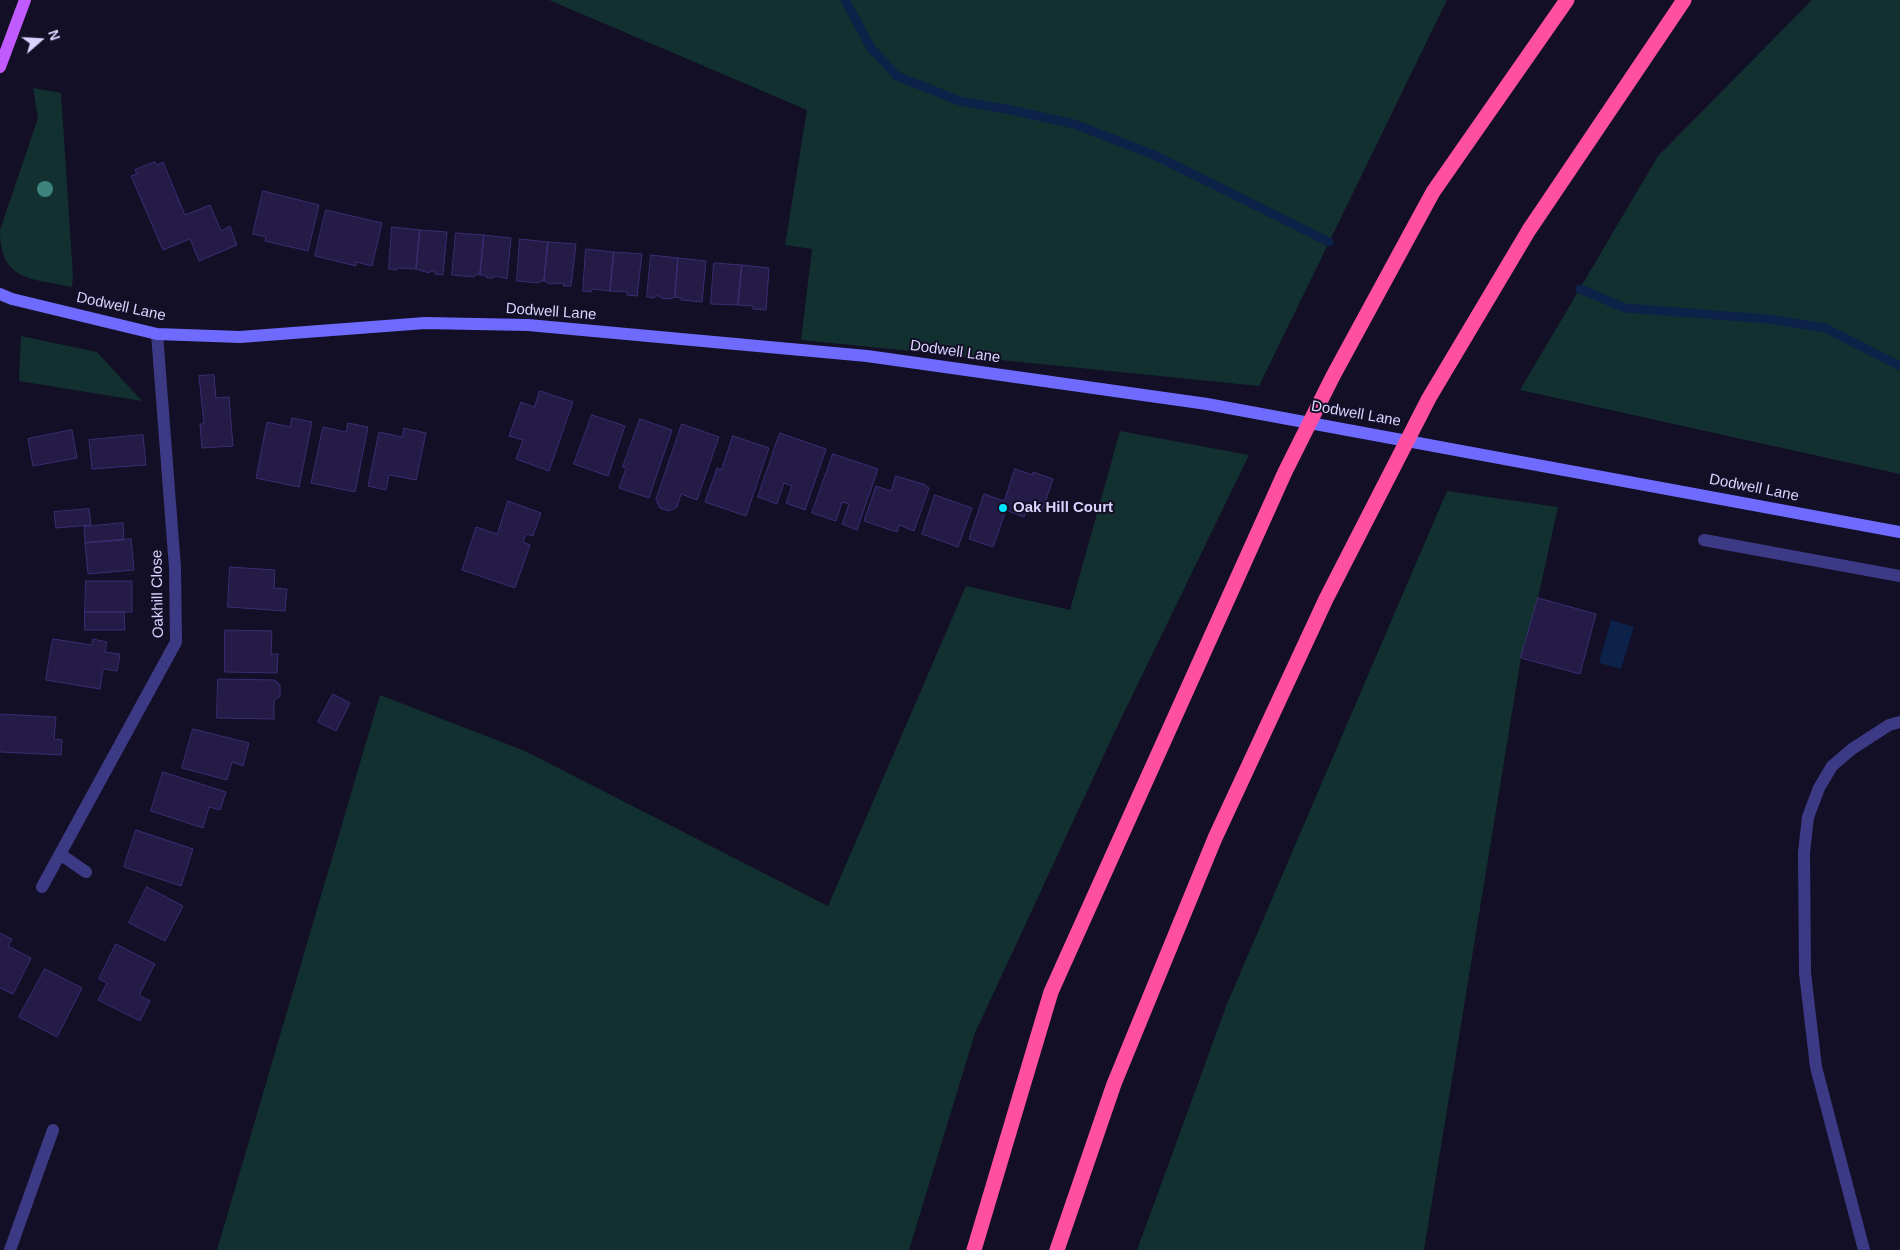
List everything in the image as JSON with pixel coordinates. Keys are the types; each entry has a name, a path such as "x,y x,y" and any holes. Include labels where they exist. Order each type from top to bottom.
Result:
{"highway":[{"path":"974,1250 1051,992 1285,472 1333,376 1433,192 1567,0"},
{"path":"1057,1250 1114,1084 1214,838 1326,599 1428,398 1529,230 1684,0"}],"main road":[{"path":"0,67 25,0"}],"street":[{"name":"Dodwell Lane","path":"0,294 12,299 157,334 240,337 425,323 528,325 867,356 1207,404 1900,532"},
{"name":"Oakhill Close","path":"42,887 176,642 175,568 157,334"},
{"path":"1704,540 1900,576"},
{"path":"1864,1250 1816,1068 1806,973 1804,852 1808,817 1832,766 1852,749 1889,725 1900,722"},
{"path":"60,854 86,872"},
{"path":"10,1250 53,1130"}],"green space":[{"path":"549,0 1447,0 1259,386 801,340 812,249 785,245 807,110"},
{"path":"1812,0 1900,0 1900,474 1520,390 1658,156"},
{"path":"33,88 61,93 73,277 72,287 43,282 21,275 12,269 5,260 1,247 0,230 38,118"},
{"path":"21,336 97,352 142,401 19,381"},
{"path":"1120,431 1249,455 1116,729 975,1033 909,1250 217,1250 380,695 525,751 828,906 966,586 1070,610"},
{"path":"1447,491 1558,507 1538,598 1521,658 1424,1250 1137,1250 1227,1004"}],"water":[{"path":"1611,620 1634,627 1621,669 1599,663"}],"building":[{"path":"155,162 157,165 163,162 185,215 210,205 221,231 230,226 237,245 199,261 190,239 163,250 131,176 137,174 135,170"},
{"path":"263,191 319,205 308,251 265,241 266,237 253,234"},
{"path":"326,210 382,223 372,266 356,262 356,266 315,256"},
{"path":"392,227 420,230 416,269 389,269"},
{"path":"420,230 447,232 443,275 435,274 435,271 430,271 429,273 416,269"},
{"path":"456,233 484,235 480,275 477,274 474,277 452,275"},
{"path":"484,235 511,238 507,279 496,276 487,278 484,275 480,275"},
{"path":"520,239 548,242 544,281 539,283 517,281"},
{"path":"548,242 576,244 571,286 563,286 564,283 550,284 544,281"},
{"path":"586,249 614,252 610,291 592,289 591,292 583,291"},
{"path":"614,252 642,254 637,296 627,295 627,292 610,291"},
{"path":"651,255 678,258 675,297 670,299 661,298 660,296 655,296 654,298 647,297"},
{"path":"678,258 706,261 702,302 681,300 681,298 675,297"},
{"path":"714,263 742,265 738,305 711,304"},
{"path":"742,265 769,268 766,310 753,309 753,306 738,305"},
{"path":"214,375 216,398 229,397 233,446 202,448 200,424 204,424 199,376"},
{"path":"540,391 573,402 549,471 516,459 523,440 509,436 521,402 534,407"},
{"path":"592,415 625,426 608,476 574,464"},
{"path":"292,418 312,422 299,487 256,478 267,422 290,427"},
{"path":"640,419 672,430 649,498 619,488 626,468 623,467"},
{"path":"348,423 368,427 355,492 311,483 323,427 346,432"},
{"path":"682,424 719,437 697,500 681,494 677,507 669,511 660,508 656,500"},
{"path":"404,428 426,433 416,480 389,475 386,490 368,486 379,432 402,437"},
{"path":"72,430 77,458 33,466 28,439"},
{"path":"780,433 826,449 805,510 786,503 792,486 784,483 777,504 758,497"},
{"path":"143,435 146,465 92,469 89,440"},
{"path":"733,436 769,448 746,516 705,502 717,468 721,470"},
{"path":"833,454 878,469 857,530 842,524 849,504 842,502 836,521 812,513"},
{"name":"Oak Hill Court","path":"1015,469 1033,475 1033,472 1053,479 1042,511 1028,506 1024,517 1006,510 993,547 969,539 984,494 1004,501"},
{"path":"896,476 926,485 929,488 914,531 899,525 897,532 864,521 876,486 891,491"},
{"path":"935,495 972,508 958,547 922,534"},
{"path":"508,501 541,513 533,536 526,534 523,542 530,545 515,588 462,570 476,527 497,534"},
{"path":"89,509 91,525 56,528 54,512"},
{"path":"123,523 124,540 85,543 84,527"},
{"path":"131,539 134,570 88,574 85,543"},
{"path":"230,567 275,570 274,588 287,589 285,611 228,607"},
{"path":"86,581 132,581 132,612 85,612"},
{"path":"1538,598 1596,614 1580,674 1521,658"},
{"path":"85,612 124,612 125,630 85,630"},
{"path":"225,630 272,631 271,654 278,654 277,673 225,672"},
{"path":"53,639 92,645 93,639 107,642 105,652 120,654 117,671 103,669 100,689 46,680"},
{"path":"218,679 275,680 280,685 280,696 274,701 274,719 217,718"},
{"path":"333,694 350,703 336,731 318,722"},
{"path":"0,714 56,717 54,739 62,740 61,755 0,752"},
{"path":"193,729 249,743 243,766 232,762 227,780 182,768"},
{"path":"163,772 226,792 220,810 209,807 203,828 151,811"},
{"path":"136,830 193,849 181,886 124,867"},
{"path":"147,887 183,906 165,941 129,923"},
{"path":"0,933 12,939 8,946 31,958 13,994 0,988"},
{"path":"116,944 155,964 139,995 150,1001 140,1021 98,1000 107,983 99,979"},
{"path":"45,969 82,988 57,1037 19,1017"}],"waterway":[{"path":"845,0 871,48 897,76 960,101 1074,124 1154,155 1329,242"},
{"path":"1580,289 1625,308 1768,319 1825,328 1900,366"}],"place":[{"name":"Oak Hill Court","path":"1003,508"}]}
